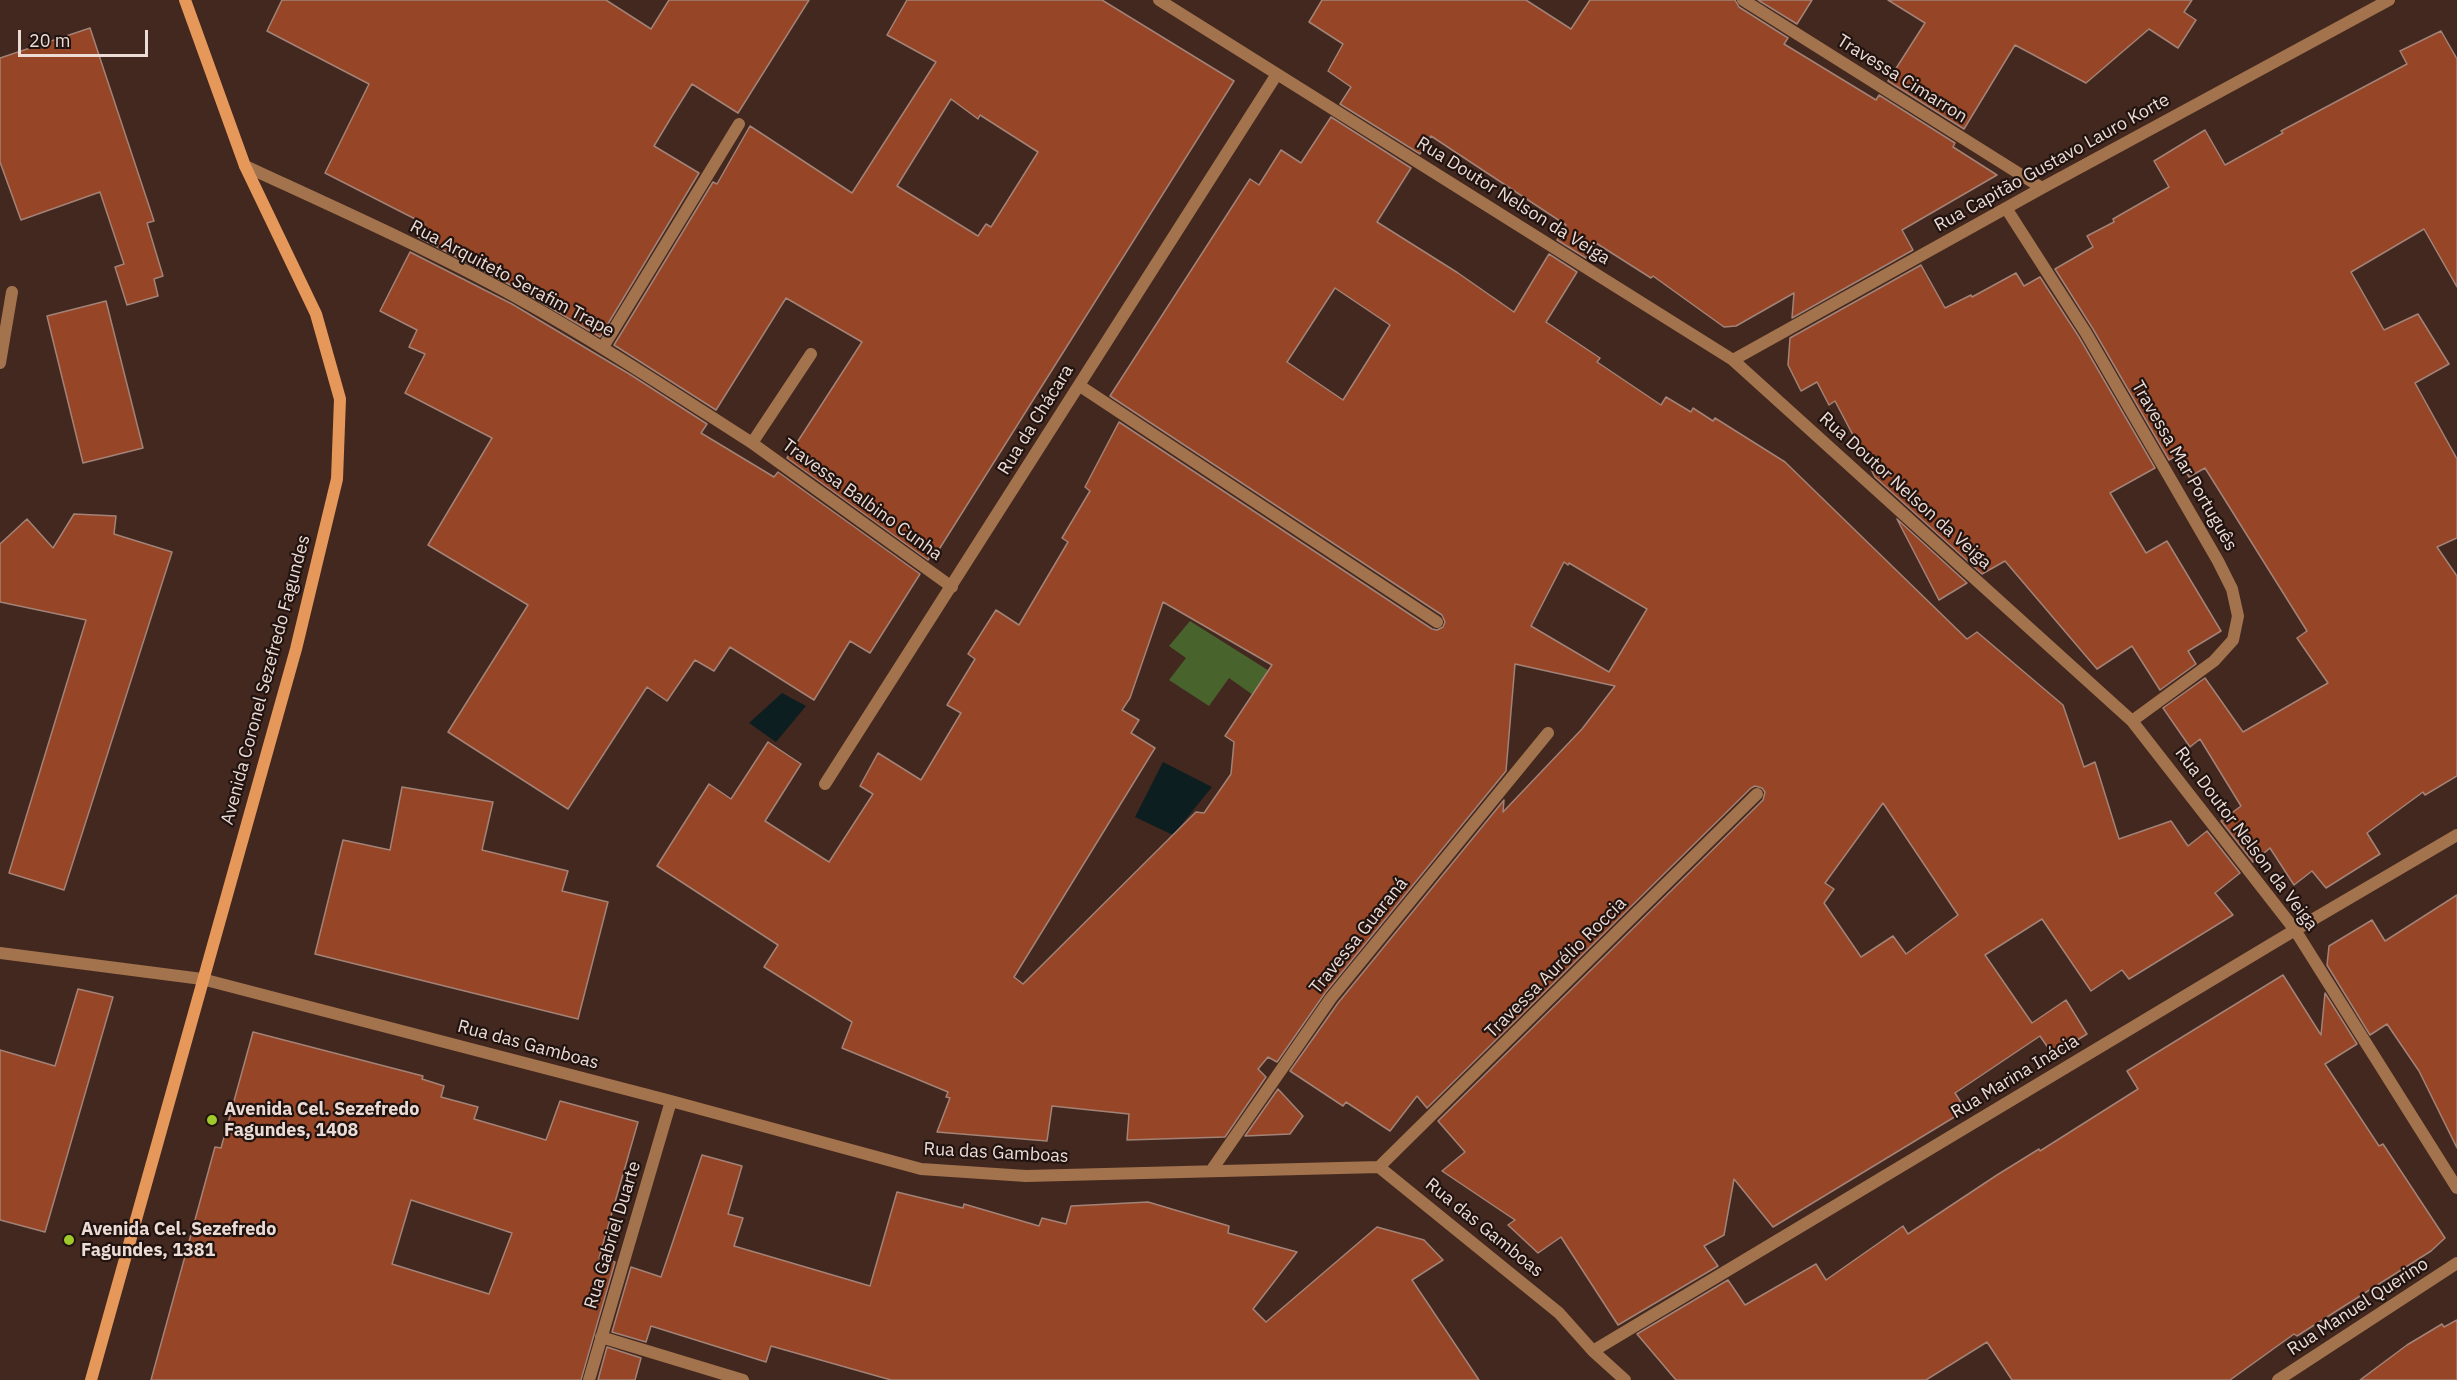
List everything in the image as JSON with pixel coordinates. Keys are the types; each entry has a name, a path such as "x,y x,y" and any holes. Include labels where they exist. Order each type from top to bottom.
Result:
{"main road":[{"name":"Avenida Coronel Sezefredo Fagundes","path":"91,1380 202,979 297,649 337,479 340,399 316,314 245,166 185,0"}],"street":[{"name":"Rua Doutor Nelson da Veiga","path":"1159,0 1733,360 2132,721 2295,930 2457,1188"},
{"name":"Travessa Cimarron","path":"1743,0 2042,188"},
{"name":"Rua Capitão Gustavo Lauro Korte","path":"1733,360 2382,1"},
{"name":"Rua da Chácara","path":"825,784 1080,386 1276,74"},
{"path":"603,347 739,124"},
{"name":"Rua Arquiteto Serafim Trape","path":"245,166 514,296 603,347 752,443"},
{"name":"Travessa Mar Português","path":"2006,208 2086,333 2232,589 2238,616 2233,640 2214,661 2132,721"},
{"path":"0,363 12,292"},
{"path":"752,443 811,354"},
{"path":"1080,386 1437,622"},
{"name":"Travessa Balbino Cunha","path":"752,443 952,587"},
{"name":"Travessa Guaraná","path":"1211,1171 1331,998 1548,733"},
{"name":"Travessa Aurélio Roccia","path":"1380,1167 1757,794"},
{"name":"Rua Marina Inácia","path":"1593,1351 2295,930 2457,836"},
{"name":"Rua das Gamboas","path":"0,952 202,979 672,1101 921,1169 1026,1176 1380,1167 1559,1312 1593,1351 1625,1380"},
{"name":"Rua Gabriel Duarte","path":"588,1380 672,1101"},
{"name":"Rua Manuel Querino","path":"2278,1380 2457,1263"},
{"path":"601,1337 743,1380"}],"green space":[{"path":"1190,621 1274,674 1253,695 1229,678 1209,706 1169,680 1186,658 1169,646"}],"shaded area":[{"path":"782,693 806,706 776,742 749,723"},
{"path":"1163,762 1212,787 1173,835 1135,817"}],"building":[{"path":"282,0 606,0 651,29 669,0 809,0 738,113 692,84 672,116 654,146 699,173 600,337 520,290 418,237 425,224 325,173 369,84 267,31"},
{"path":"907,0 1102,0 1234,81 938,551 935,549 928,560 787,458 862,342 786,298 716,410 614,345 713,182 717,184 750,126 852,193 936,62 887,35","holes":["951,99 978,119 980,115 1038,152 991,227 986,224 978,236 897,186"]},
{"path":"1322,0 1526,0 1571,29 1590,0 1735,0 1739,7 1788,38 1784,44 1876,100 1879,95 1955,143 1953,147 1997,175 1902,230 1913,250 1792,318 1794,293 1736,326 1724,327 1653,276 1651,278 1596,243 1586,258 1557,240 1566,225 1431,136 1420,154 1340,104 1351,87 1328,71 1343,44 1309,22"},
{"path":"1758,0 1812,0 1797,24"},
{"path":"1888,0 2192,0 2184,12 2196,20 2178,48 2149,29 2086,83 2015,45 1964,129 1888,81 1925,23"},
{"path":"90,28 154,221 147,223 163,276 154,279 158,296 127,305 115,267 124,264 100,192 21,220 0,162 0,58"},
{"path":"2441,31 2457,59 2457,287 2424,229 2351,272 2384,330 2418,314 2449,364 2415,383 2457,459 2457,538 2437,547 2457,576 2457,776 2425,795 2423,792 2367,833 2380,854 2326,888 2312,871 2294,885 2270,848 2253,862 2221,821 2241,806 2200,739 2190,747 2163,708 2205,678 2243,732 2328,683 2297,638 2307,631 2205,468 2189,477 2176,456 2169,460 2093,329 2055,269 2093,247 2087,236 2114,222 2113,219 2169,187 2154,161 2205,130 2225,165 2283,133 2281,131 2407,64 2400,51"},
{"path":"1331,117 1411,168 1377,222 1458,273 1514,312 1549,254 1577,272 1546,322 1600,358 1597,362 1661,405 1666,397 1691,412 1693,408 1713,421 1715,418 1785,462 1967,639 1977,632 2063,705 2084,767 2095,762 2119,839 2171,821 2188,846 2207,831 2240,873 2215,893 2233,915 2129,979 2122,970 2091,991 2042,919 1985,955 2032,1023 2066,1000 2087,1034 2053,1055 2040,1036 1955,1093 1966,1110 1773,1227 1734,1179 1724,1235 1704,1246 1718,1266 1618,1325 1561,1237 1538,1253 1508,1225 1515,1220 1442,1171 1465,1152 1438,1121 1763,800 1765,792 1762,788 1755,786 1751,788 1427,1108 1417,1096 1390,1131 1346,1102 1343,1106 1290,1071 1338,1003 1504,800 1503,812 1582,729 1615,686 1515,664 1506,771 1325,993 1277,1062 1268,1057 1258,1069 1266,1077 1225,1137 1127,1140 1129,1114 1052,1106 1047,1141 937,1132 950,1098 946,1097 948,1092 842,1048 852,1022 764,967 778,945 657,866 709,784 731,799 768,742 801,764 765,821 829,862 873,794 860,786 878,753 921,780 961,713 947,705 975,659 968,654 996,610 1019,625 1068,542 1062,538 1090,491 1085,487 1119,422 1432,629 1437,630 1443,627 1445,622 1442,615 1110,396 1250,179 1259,185 1281,150 1301,163","holes":["1335,288 1390,325 1343,400 1287,362","1564,562 1647,609 1609,672 1531,626","1163,602 1272,665 1225,736 1234,742 1231,774 1204,813 1196,812 1023,984 1014,977 1155,748 1131,733 1139,720 1122,710 1130,698","1883,803 1958,915 1906,954 1893,936 1861,957 1824,903 1834,889 1825,883"]},
{"path":"410,252 512,304 631,375 707,424 701,433 774,477 778,472 920,574 870,653 850,641 814,700 730,647 714,671 695,660 667,701 647,687 568,809 448,732 528,605 428,545 492,438 405,393 425,354 409,347 417,330 380,311"},
{"path":"1921,265 1945,308 1971,295 1972,297 2016,273 2024,286 2040,277 2079,337 2155,468 2110,493 2146,553 2167,541 2221,631 2188,651 2196,664 2160,690 2132,646 2097,669 2005,561 1982,574 1875,477 1835,401 1829,405 1817,382 1801,391 1788,365 1790,338"},
{"path":"106,301 143,448 83,463 47,316"},
{"path":"74,514 116,516 114,534 172,552 64,890 9,873 86,620 0,602 0,544 27,519 53,548"},
{"path":"1897,519 1967,583 1939,600"},
{"path":"402,787 493,802 482,850 568,871 562,891 608,902 578,1019 315,954 343,840 390,850"},
{"path":"2457,895 2457,1148 2419,1071 2387,1024 2370,1035 2327,965 2329,946 2372,920 2385,941"},
{"path":"2283,975 2321,1035 2325,993 2357,1044 2325,1064 2379,1146 2383,1144 2445,1238 2431,1251 2297,1336 2294,1334 2230,1380 2012,1380 1987,1342 1926,1380 1676,1380 1637,1334 1728,1280 1745,1305 1816,1264 1826,1280 1903,1226 1908,1234 1997,1175 2039,1149 2040,1151 2138,1089 2127,1071"},
{"path":"78,989 113,997 45,1232 0,1220 0,1050 55,1066"},
{"path":"253,1032 423,1076 422,1079 444,1086 441,1097 478,1107 474,1119 546,1140 560,1101 638,1122 599,1258 615,1262 581,1380 151,1380 215,1147 221,1148","holes":["411,1200 512,1233 489,1294 392,1264"]},
{"path":"1278,1089 1303,1116 1290,1134 1245,1136"},
{"path":"702,1155 742,1166 728,1214 743,1218 734,1246 870,1286 897,1192 963,1208 964,1204 1039,1226 1042,1218 1066,1224 1071,1206 1148,1202 1229,1226 1228,1233 1297,1252 1253,1309 1266,1322 1377,1227 1424,1240 1443,1260 1412,1280 1479,1380 891,1380 771,1346 766,1362 651,1326 646,1342 612,1332 631,1267 661,1277"},
{"path":"2457,1320 2457,1380 2360,1380 2407,1345 2442,1324 2444,1327"},
{"path":"607,1347 641,1358 635,1380 598,1380"}],"place":[{"name":"Avenida Cel. Sezefredo Fagundes, 1408","path":"212,1120"},
{"name":"Avenida Cel. Sezefredo Fagundes, 1381","path":"69,1240"}]}
